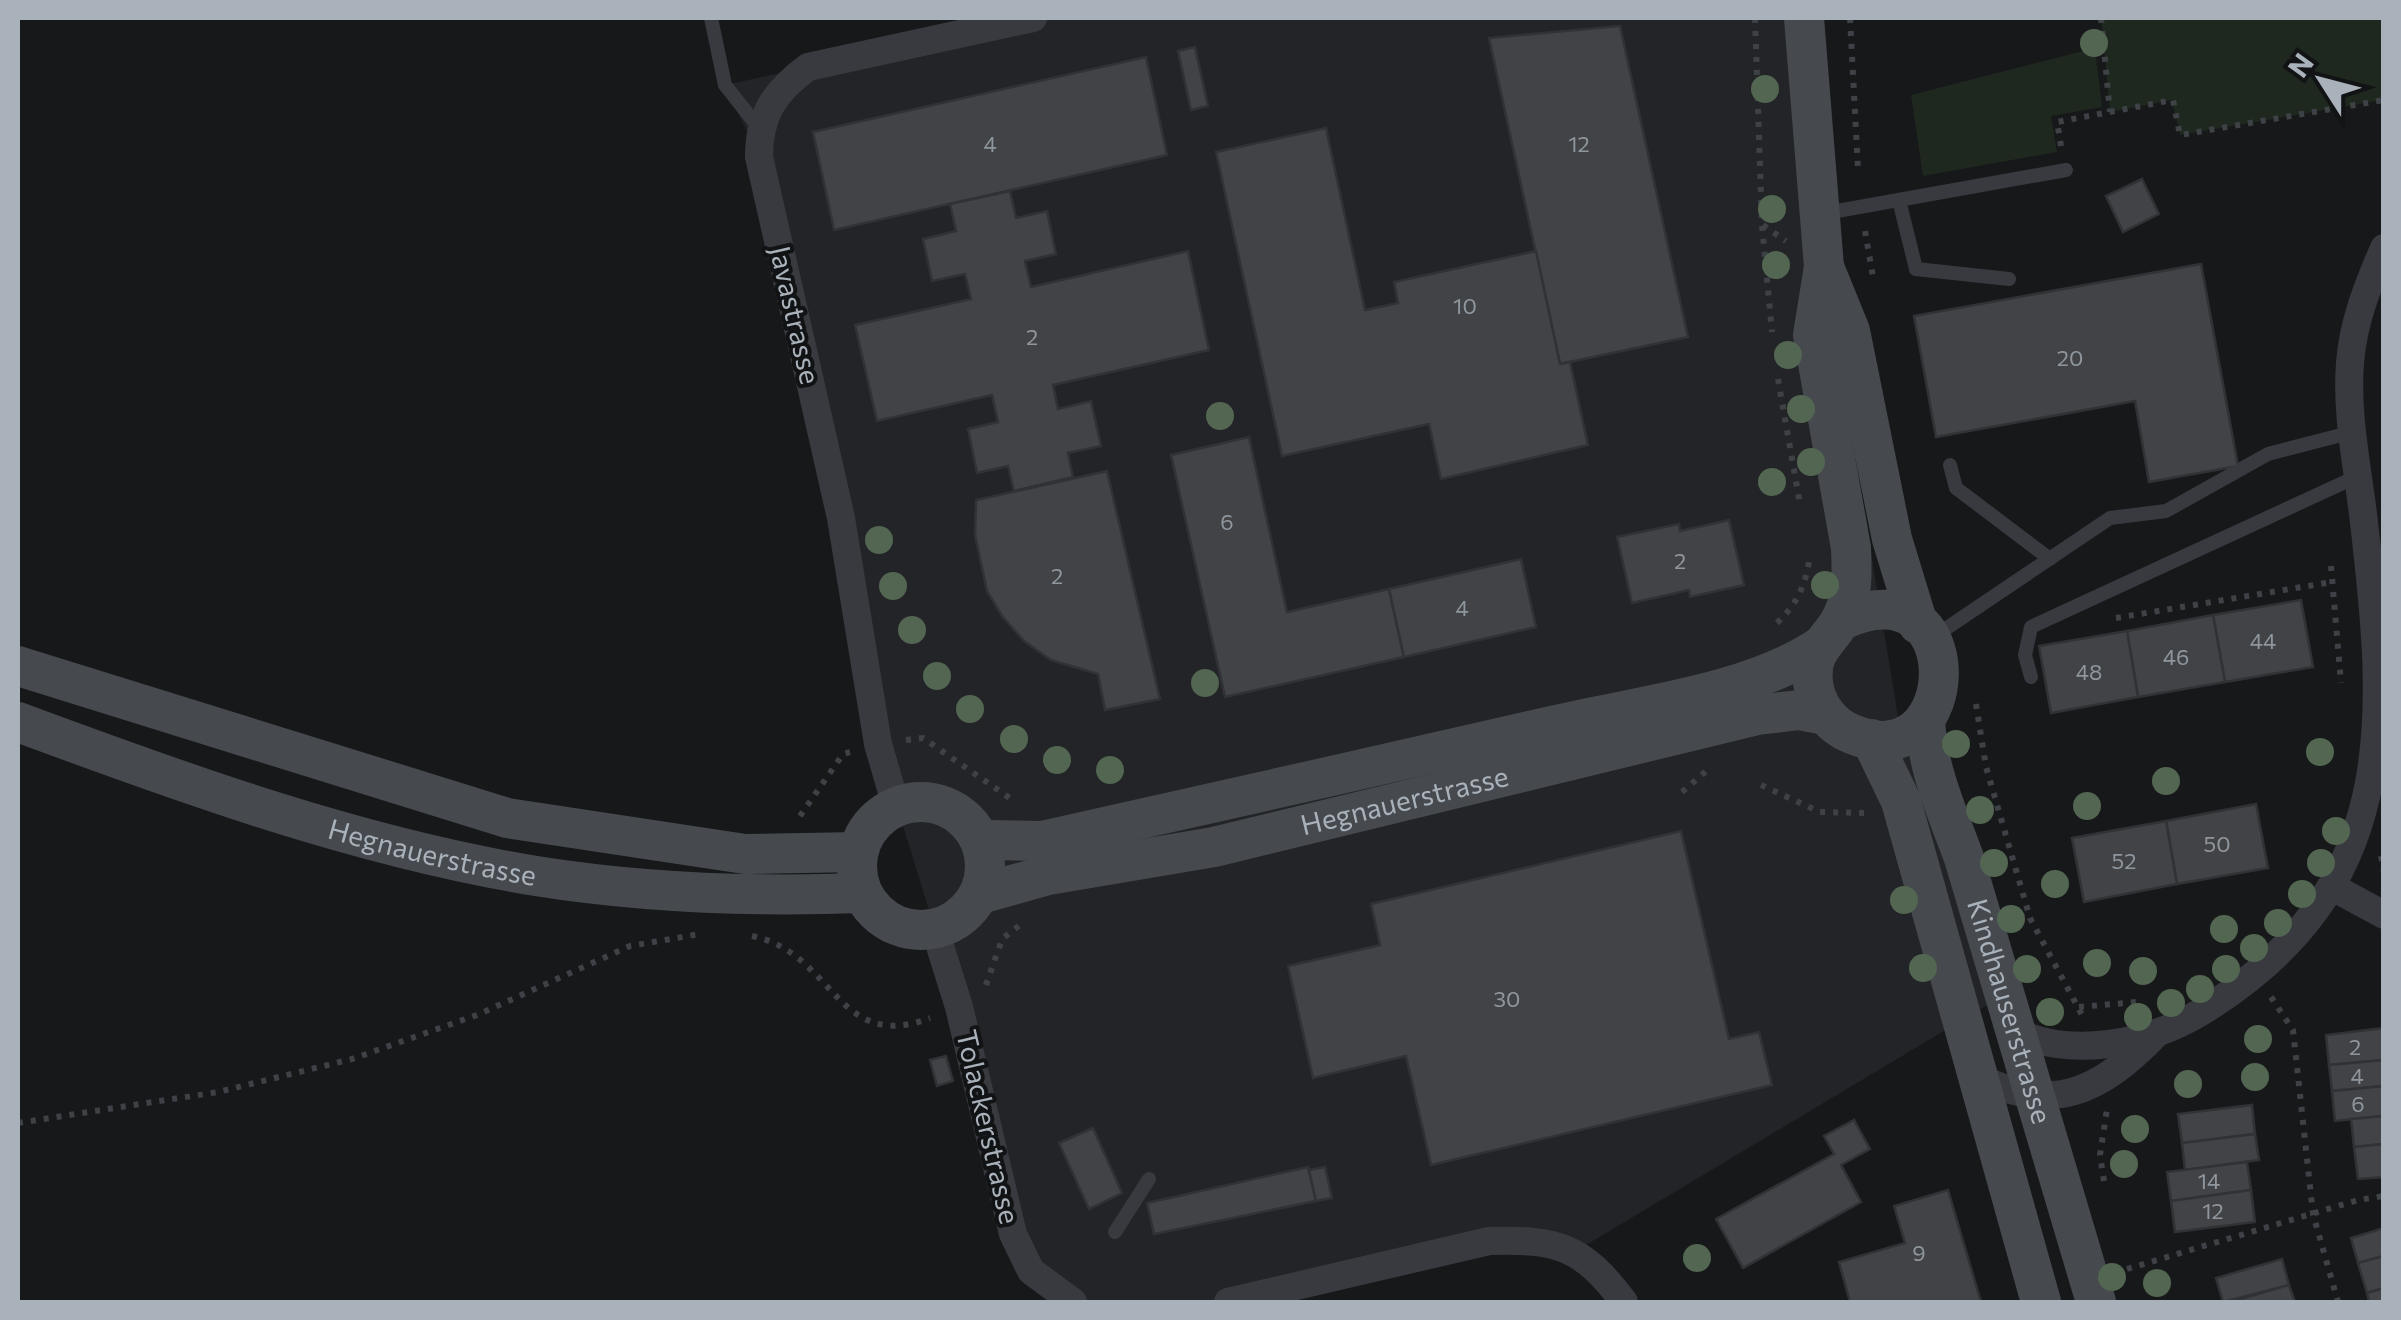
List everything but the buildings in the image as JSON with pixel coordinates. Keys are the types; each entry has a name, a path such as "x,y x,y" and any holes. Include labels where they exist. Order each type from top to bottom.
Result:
{"main road":[{"name":"Kindhauserstrasse","path":"1804,18 1824,267 1850,331 1892,539 1943,670 1941,688 1926,718 1926,744 1964,858 2033,1096 2114,1294"},
{"name":"Kindhauserstrasse","path":"1824,267 1813,334 1851,548 1852,581 1812,682 1826,715"},
{"path":"1830,634 1880,610 1925,631"},
{"name":"Hegnauerstrasse","path":"980,840 1042,841 1749,680 1792,666 1830,634"},
{"name":"Hegnauerstrasse","path":"18,666 507,818 745,854 858,852"},
{"name":"Hegnauerstrasse","path":"934,930 954,922 980,894 1048,875 1214,846 1757,715 1799,710 1826,715"},
{"path":"1826,715 1854,735 1870,739 1901,735 1926,718"},
{"name":"Hegnauerstrasse","path":"18,722 336,829 454,860 622,887 744,894 862,894"},
{"name":"Kindhauserstrasse","path":"1870,739 1902,801 2041,1302"},
{"path":"934,930 900,928 872,908 862,894 858,852 866,833 896,806 916,802 954,810 980,840 985,858 980,894"}],"street":[{"path":"759,128 769,104 808,67 1033,18"},
{"name":"Javastrasse","path":"759,128 759,158 841,518 878,744 896,806"},
{"path":"2014,1031 2058,1047 2156,1034 2190,1019 2257,976 2299,937 2336,888 2362,826 2378,755 2380,690 2353,432 2350,364 2362,299 2384,248"},
{"path":"2336,888 2384,915"},
{"name":"Tolackerstrasse","path":"934,930 959,1007 1013,1234 1031,1271 1065,1301"},
{"path":"1978,1077 2033,1096 2076,1092 2104,1080 2156,1034"},
{"path":"1228,1302 1489,1241 1520,1240 1576,1251 1624,1302"}],"lane":[{"path":"711,18 726,85 759,128"},
{"path":"1817,215 2066,170"},
{"path":"1899,200 1916,269 2009,279"},
{"path":"1925,631 2050,559 2110,518 2166,511 2268,454 2353,432"},
{"path":"1950,465 1956,488 2050,559"},
{"path":"2031,676 2025,655 2032,626 2358,476"},
{"path":"1115,1232 1149,1179"}],"path":[{"path":"1850,18 1860,207 1875,286"},
{"path":"2101,18 2110,112"},
{"path":"2066,170 2057,122 2172,100 2180,135 2384,100"},
{"path":"2331,566 2342,701"},
{"path":"2110,619 2332,582"},
{"path":"1977,688 1975,715 1986,767 2030,918 2079,1006 2094,1044"},
{"path":"1762,785 1820,812 1874,813"},
{"path":"18,1123 218,1092 352,1058 477,1015 630,946 681,934 713,934"},
{"path":"744,934 773,940 799,955 820,974 846,1010 882,1027 922,1021 959,1007"},
{"path":"2257,976 2293,1030 2313,1214 2338,1302"},
{"path":"2079,1006 2142,1001"},
{"path":"2104,1080 2108,1114 2100,1155 2106,1191"},
{"path":"2127,1269 2384,1196"},
{"path":"2114,1294 2127,1269 2123,1254"}],"shaded area":[{"path":"1033,18 1804,18 1824,267 1901,735 1937,785 2004,995 1576,1251 1489,1241 1228,1302 1073,1302 1013,1234 935,930 878,744 759,157 725,85"},
{"path":"2101,18 2383,18 2383,100 2180,135 2172,100 2110,112"},
{"path":"2095,48 2102,107 2051,116 2057,152 1923,176 1911,95"}]}
